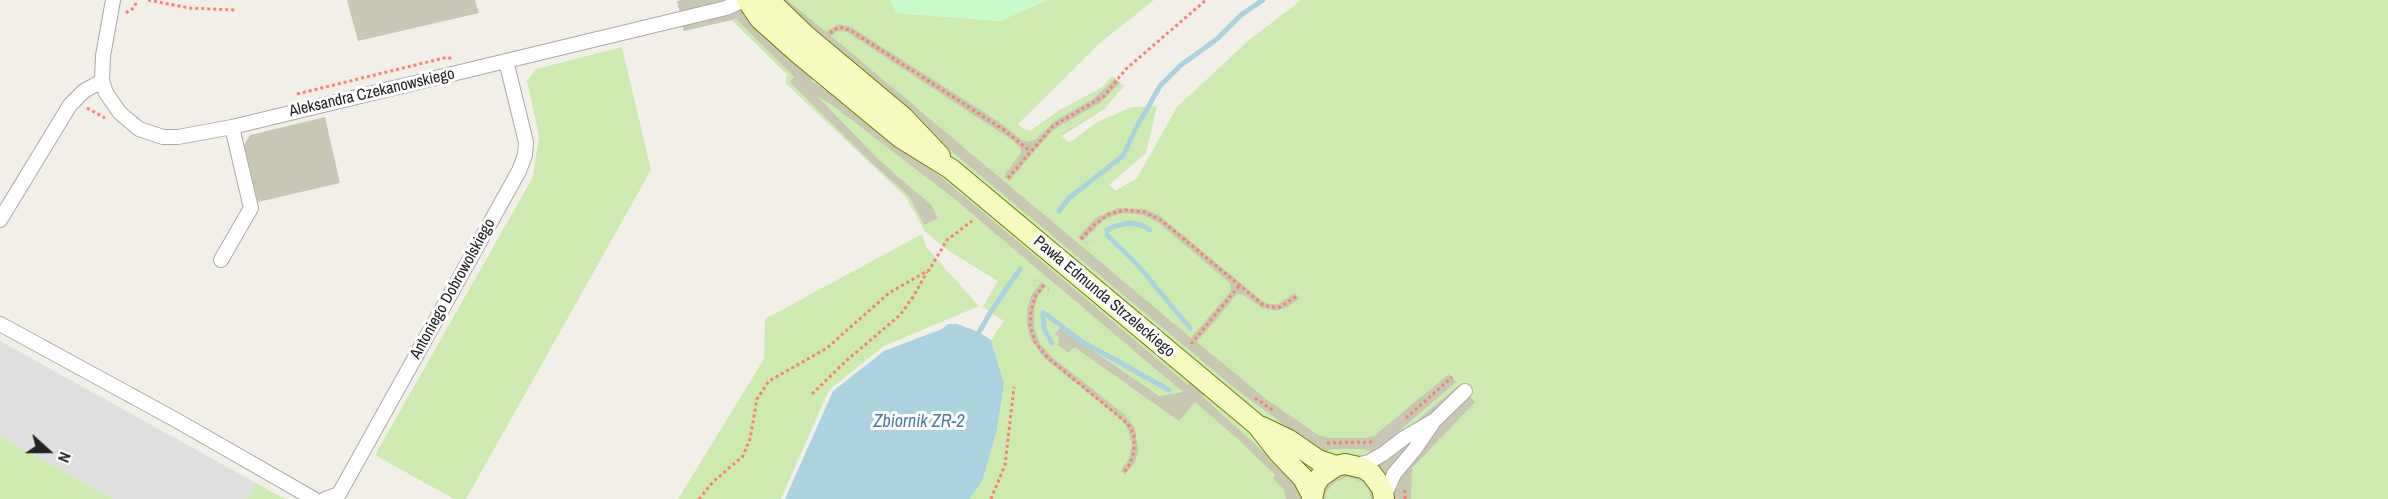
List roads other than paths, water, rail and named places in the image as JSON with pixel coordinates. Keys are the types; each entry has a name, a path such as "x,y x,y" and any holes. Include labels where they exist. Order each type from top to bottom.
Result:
{"main road":[{"name":"Pawła Edmunda Strzeleckiego","path":"745,0 759,18 778,36 889,128 912,146 951,169"},
{"name":"Pawła Edmunda Strzeleckiego","path":"769,0 805,36 909,123 951,169 1257,425 1303,478 1312,497"},
{"name":"Pawła Edmunda Strzeleckiego","path":"1257,425 1289,440 1309,454 1345,466 1364,468 1374,476 1382,488 1384,498"},
{"path":"1312,497 1320,477 1345,466"}],"street":[{"path":"0,220 69,105 84,90 102,81 103,56 113,0"},
{"name":"Aleksandra Czekanowskiego","path":"102,81 112,104 139,129 150,134 178,137 232,127 726,8 745,0"},
{"name":"Antoniego Dobrowolskiego","path":"325,499 339,494 519,171 525,155 526,142 506,61"},
{"path":"221,260 251,208 232,127"},
{"path":"0,324 176,420 314,499"},
{"path":"1384,498 1394,474 1435,420 1465,391"},
{"path":"1345,466 1377,459 1404,438 1435,420"}],"water":[{"name":"Zbiornik ZR-2","path":"948,324 957,324 979,332 991,340 1004,384 997,430 983,479 970,499 785,499 833,391 884,351 942,329"}],"waterway":[{"path":"1059,211 1069,198 1123,156 1160,86 1181,65 1217,39 1241,15 1263,0"},
{"path":"1107,230 1129,223 1141,225 1150,230"},
{"path":"1107,235 1136,263 1190,328"},
{"path":"979,332 1020,269"},
{"path":"1043,312 1044,329 1052,343"},
{"path":"1047,315 1081,341 1169,390"}]}
